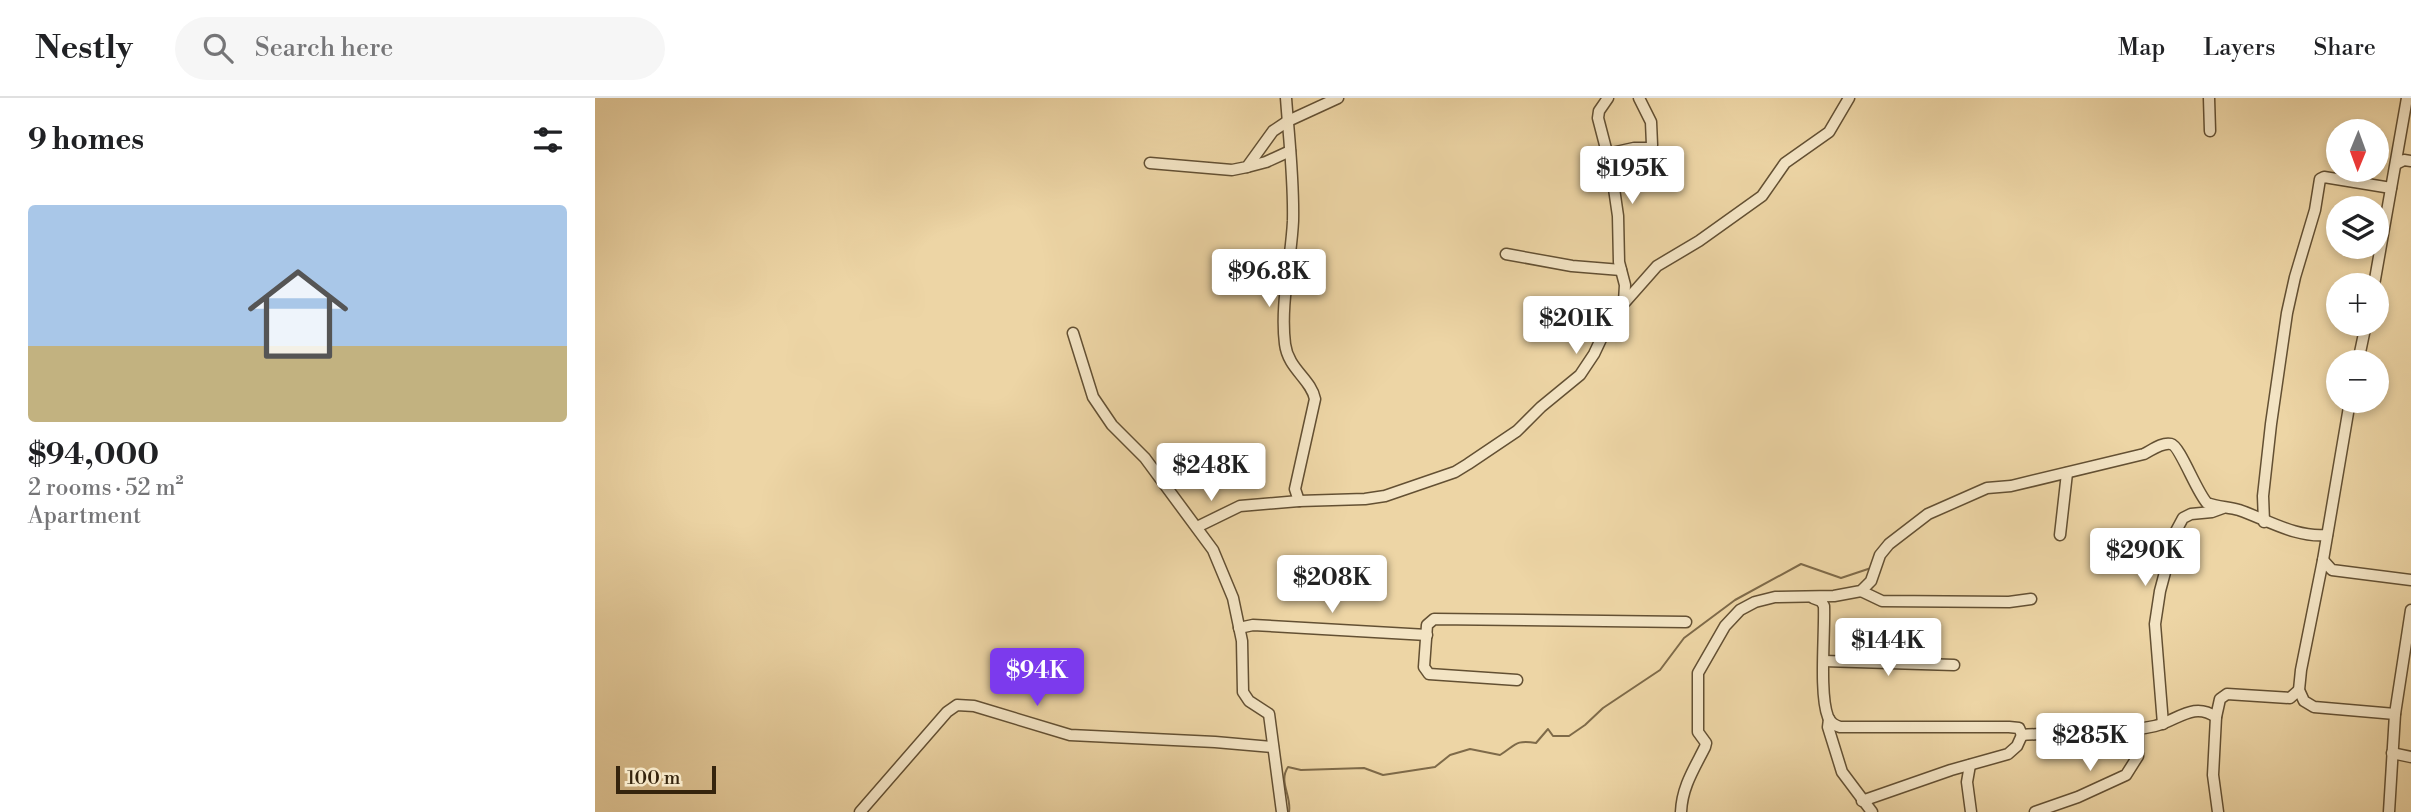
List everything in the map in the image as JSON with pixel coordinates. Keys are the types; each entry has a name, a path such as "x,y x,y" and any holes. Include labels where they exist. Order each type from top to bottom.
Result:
{"street":[{"path":"1286,98 1293,220 1284,310 1285,346 1289,359 1313,391 1315,399 1295,489 1299,501"},
{"path":"1247,167 1273,131 1288,121 1338,98"},
{"path":"1608,98 1598,111 1598,118 1618,216 1621,270 1625,285 1624,303"},
{"path":"1607,154 1634,148 1650,148 1652,145 1651,122 1639,98"},
{"path":"1197,527 1240,506 1385,496 1455,472 1468,464 1517,431 1580,375 1594,354 1611,318 1666,259 1699,241 1762,196 1785,163 1829,132 1849,98"},
{"path":"2209,98 2210,131"},
{"path":"2376,273 2407,98"},
{"path":"1150,163 1233,170 1274,159 1290,151"},
{"path":"2396,164 2403,160 2411,161"},
{"path":"2264,522 2263,496 2287,313 2315,211 2320,179 2324,177 2391,188"},
{"path":"1506,254 1573,266 1621,270"},
{"path":"1073,332 1093,397 1112,425 1145,458 1160,482 1197,527 1213,550 1230,587 1242,640 1243,692 1249,702 1269,714 1282,812"},
{"path":"2348,413 2299,690 2304,701 2313,707 2395,714"},
{"path":"1681,812 1682,797 1689,776 1706,743 1698,732 1698,673 1704,658 1725,626 1740,610 1755,602 1775,597 1834,596 1861,591 1871,581 1880,555 1889,544 1928,514 1987,488 2011,486 2144,454 2162,445 2174,445 2181,453 2200,496 2207,503 2227,507 2301,534 2327,535"},
{"path":"2060,535 2067,472"},
{"path":"2163,724 2155,624 2160,591 2176,531 2183,518 2191,514 2212,513 2227,507"},
{"path":"2323,560 2332,570"},
{"path":"2320,575 2332,570 2411,580"},
{"path":"1861,591 1882,601 2009,602 2031,599"},
{"path":"1810,596 1821,601 1824,607 1824,678 1828,727 1842,772 1871,812"},
{"path":"2389,812 2395,714 2407,654 2411,610"},
{"path":"1517,680 1429,674 1424,667 1427,625 1434,619 1686,622"},
{"path":"1239,628 1253,625 1427,635"},
{"path":"1824,661 1954,665"},
{"path":"2218,812 2213,775 2216,717 2223,695 2290,698 2299,690"},
{"path":"860,812 947,712 957,705 974,706 1008,715 1070,735 1215,741 1273,747"},
{"path":"2022,735 2138,729 2163,724 2177,716 2196,711 2207,711 2216,717"},
{"path":"1829,719 1834,725 1846,728 2009,727 2019,728 2022,735 2018,746 2008,754 1862,800"},
{"path":"2035,812 2078,797 2126,775 2138,756 2138,729"},
{"path":"2392,753 2411,757"},
{"path":"1970,765 1967,782 1971,812"}],"waterway":[{"path":"1289,812 1284,778 1288,767 1301,770 1364,768 1383,775 1435,767 1450,755 1470,749 1500,755 1519,743 1536,743 1548,729 1553,736 1569,736 1603,708 1660,670 1684,638 1735,600 1801,564 1841,578 1871,568"}]}
